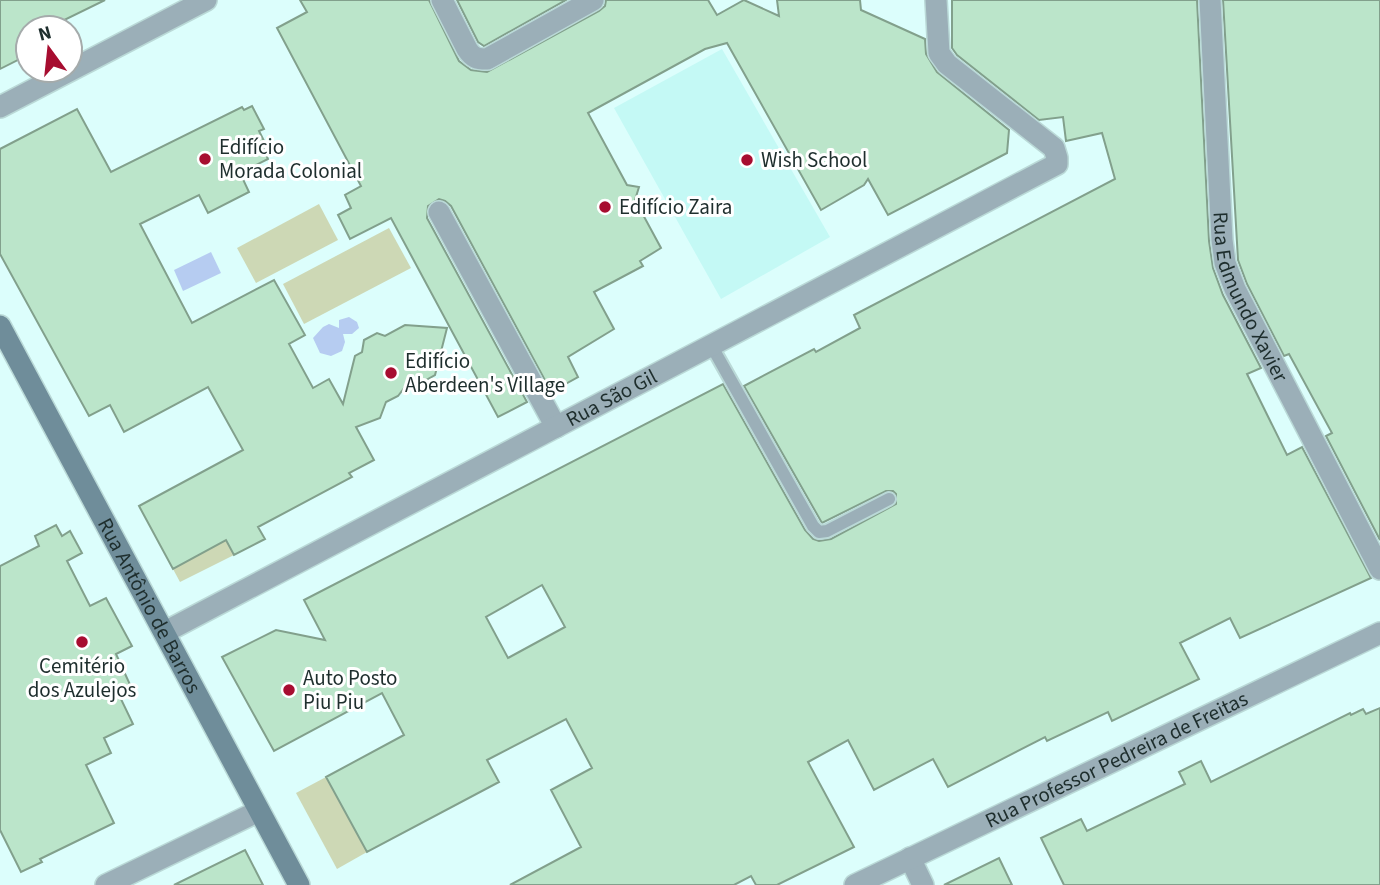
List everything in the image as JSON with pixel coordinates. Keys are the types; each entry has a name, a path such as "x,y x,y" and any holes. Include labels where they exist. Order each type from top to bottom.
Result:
{"main road":[{"name":"Rua Antônio de Barros","path":"0,326 299,885"}],"street":[{"path":"0,107 206,0"},
{"path":"442,0 472,57 487,59 593,0"},
{"name":"Rua São Gil","path":"165,632 1057,164 1054,148 947,64 939,53 936,0"},
{"name":"Rua Edmundo Xavier","path":"1210,0 1222,240 1226,263 1235,289 1380,569"},
{"path":"439,212 556,427"},
{"name":"Rua Professor Pedreira de Freitas","path":"855,885 1380,633"},
{"path":"106,885 259,811"},
{"path":"910,858 923,885"}],"lane":[{"path":"711,345 813,526 819,532 827,531 888,499"}],"shaded area":[{"path":"722,49 830,237 721,299 614,108"},
{"path":"211,252 221,273 183,291 174,270"},
{"path":"349,317 357,322 359,328 352,334 343,334 345,342 342,351 331,356 320,353 313,338 329,324 339,328 339,320"}],"green space":[{"path":"319,204 338,240 256,283 237,248"},
{"path":"389,228 411,268 304,324 283,284"},
{"path":"226,540 234,555 180,582 173,569"},
{"path":"326,777 367,852 337,869 296,793"}],"building":[{"path":"0,0 105,0 76,14 14,14 14,62 0,69"},
{"path":"300,0 429,0 459,61 471,70 487,72 599,11 605,6 606,0 708,0 717,15 744,0 779,16 777,0 860,0 861,10 925,39 926,54 937,72 1009,130 1007,153 888,215 868,179 864,185 821,210 727,43 705,49 588,113 627,185 639,187 635,200 661,248 640,261 643,266 594,292 614,329 568,357 578,377 560,387 547,384 451,206 439,199 428,206 427,218 527,402 498,417 391,218 350,239 338,215 351,208 345,195 361,186 277,28 307,12"},
{"path":"457,0 566,0 484,46 478,42"},
{"path":"952,0 1197,0 1209,241 1213,268 1223,295 1261,368 1247,374 1287,455 1302,447 1371,578 1240,638 1230,618 1180,643 1199,679 1112,721 1108,712 1047,741 1045,737 948,787 933,759 874,790 848,740 808,762 854,847 777,885 756,885 751,876 734,885 510,885 581,847 551,790 592,768 566,719 487,760 499,782 367,852 326,777 404,735 382,693 274,751 222,657 276,630 325,640 304,600 723,384 805,530 813,539 831,539 896,504 896,494 886,491 822,523 744,386 860,328 854,315 1115,179 1102,133 1066,141 1063,117 1039,120 957,55 952,48","holes":["542,585 565,627 508,658 486,617"]},
{"path":"1223,0 1380,0 1380,540 1326,436 1332,433 1289,354 1284,356 1247,284 1238,260"},
{"path":"252,106 264,129 259,131 268,159 240,173 249,192 208,213 199,195 140,224 192,323 274,280 305,335 289,344 313,388 329,379 343,404 355,356 362,352 364,340 377,333 385,336 405,325 447,328 435,375 417,385 408,383 398,396 386,402 380,418 356,427 374,460 349,473 352,477 258,527 265,539 234,555 226,540 173,569 139,506 243,450 208,387 124,432 110,405 89,416 0,254 0,149 77,109 111,172 242,107 244,110"},
{"path":"56,525 62,536 70,531 82,553 67,561 90,606 106,598 132,646 116,654 132,689 119,695 133,724 104,738 111,753 86,765 114,823 40,859 42,862 21,872 0,830 0,566 39,546 35,536"},
{"path":"1380,708 1380,885 1064,885 1041,838 1081,819 1087,831 1185,784 1179,772 1201,761 1211,782 1350,713 1351,715 1363,709 1366,714"},
{"path":"245,850 263,885 174,885"},
{"path":"999,858 1012,885 944,885"}],"place":[{"name":"Edifício Morada Colonial","path":"205,159"},
{"name":"Wish School","path":"747,160"},
{"name":"Edifício Zaira","path":"605,207"},
{"name":"Edifício Aberdeen's Village","path":"391,373"},
{"name":"Cemitério dos Azulejos","path":"82,642"},
{"name":"Auto Posto Piu Piu","path":"289,690"}]}
